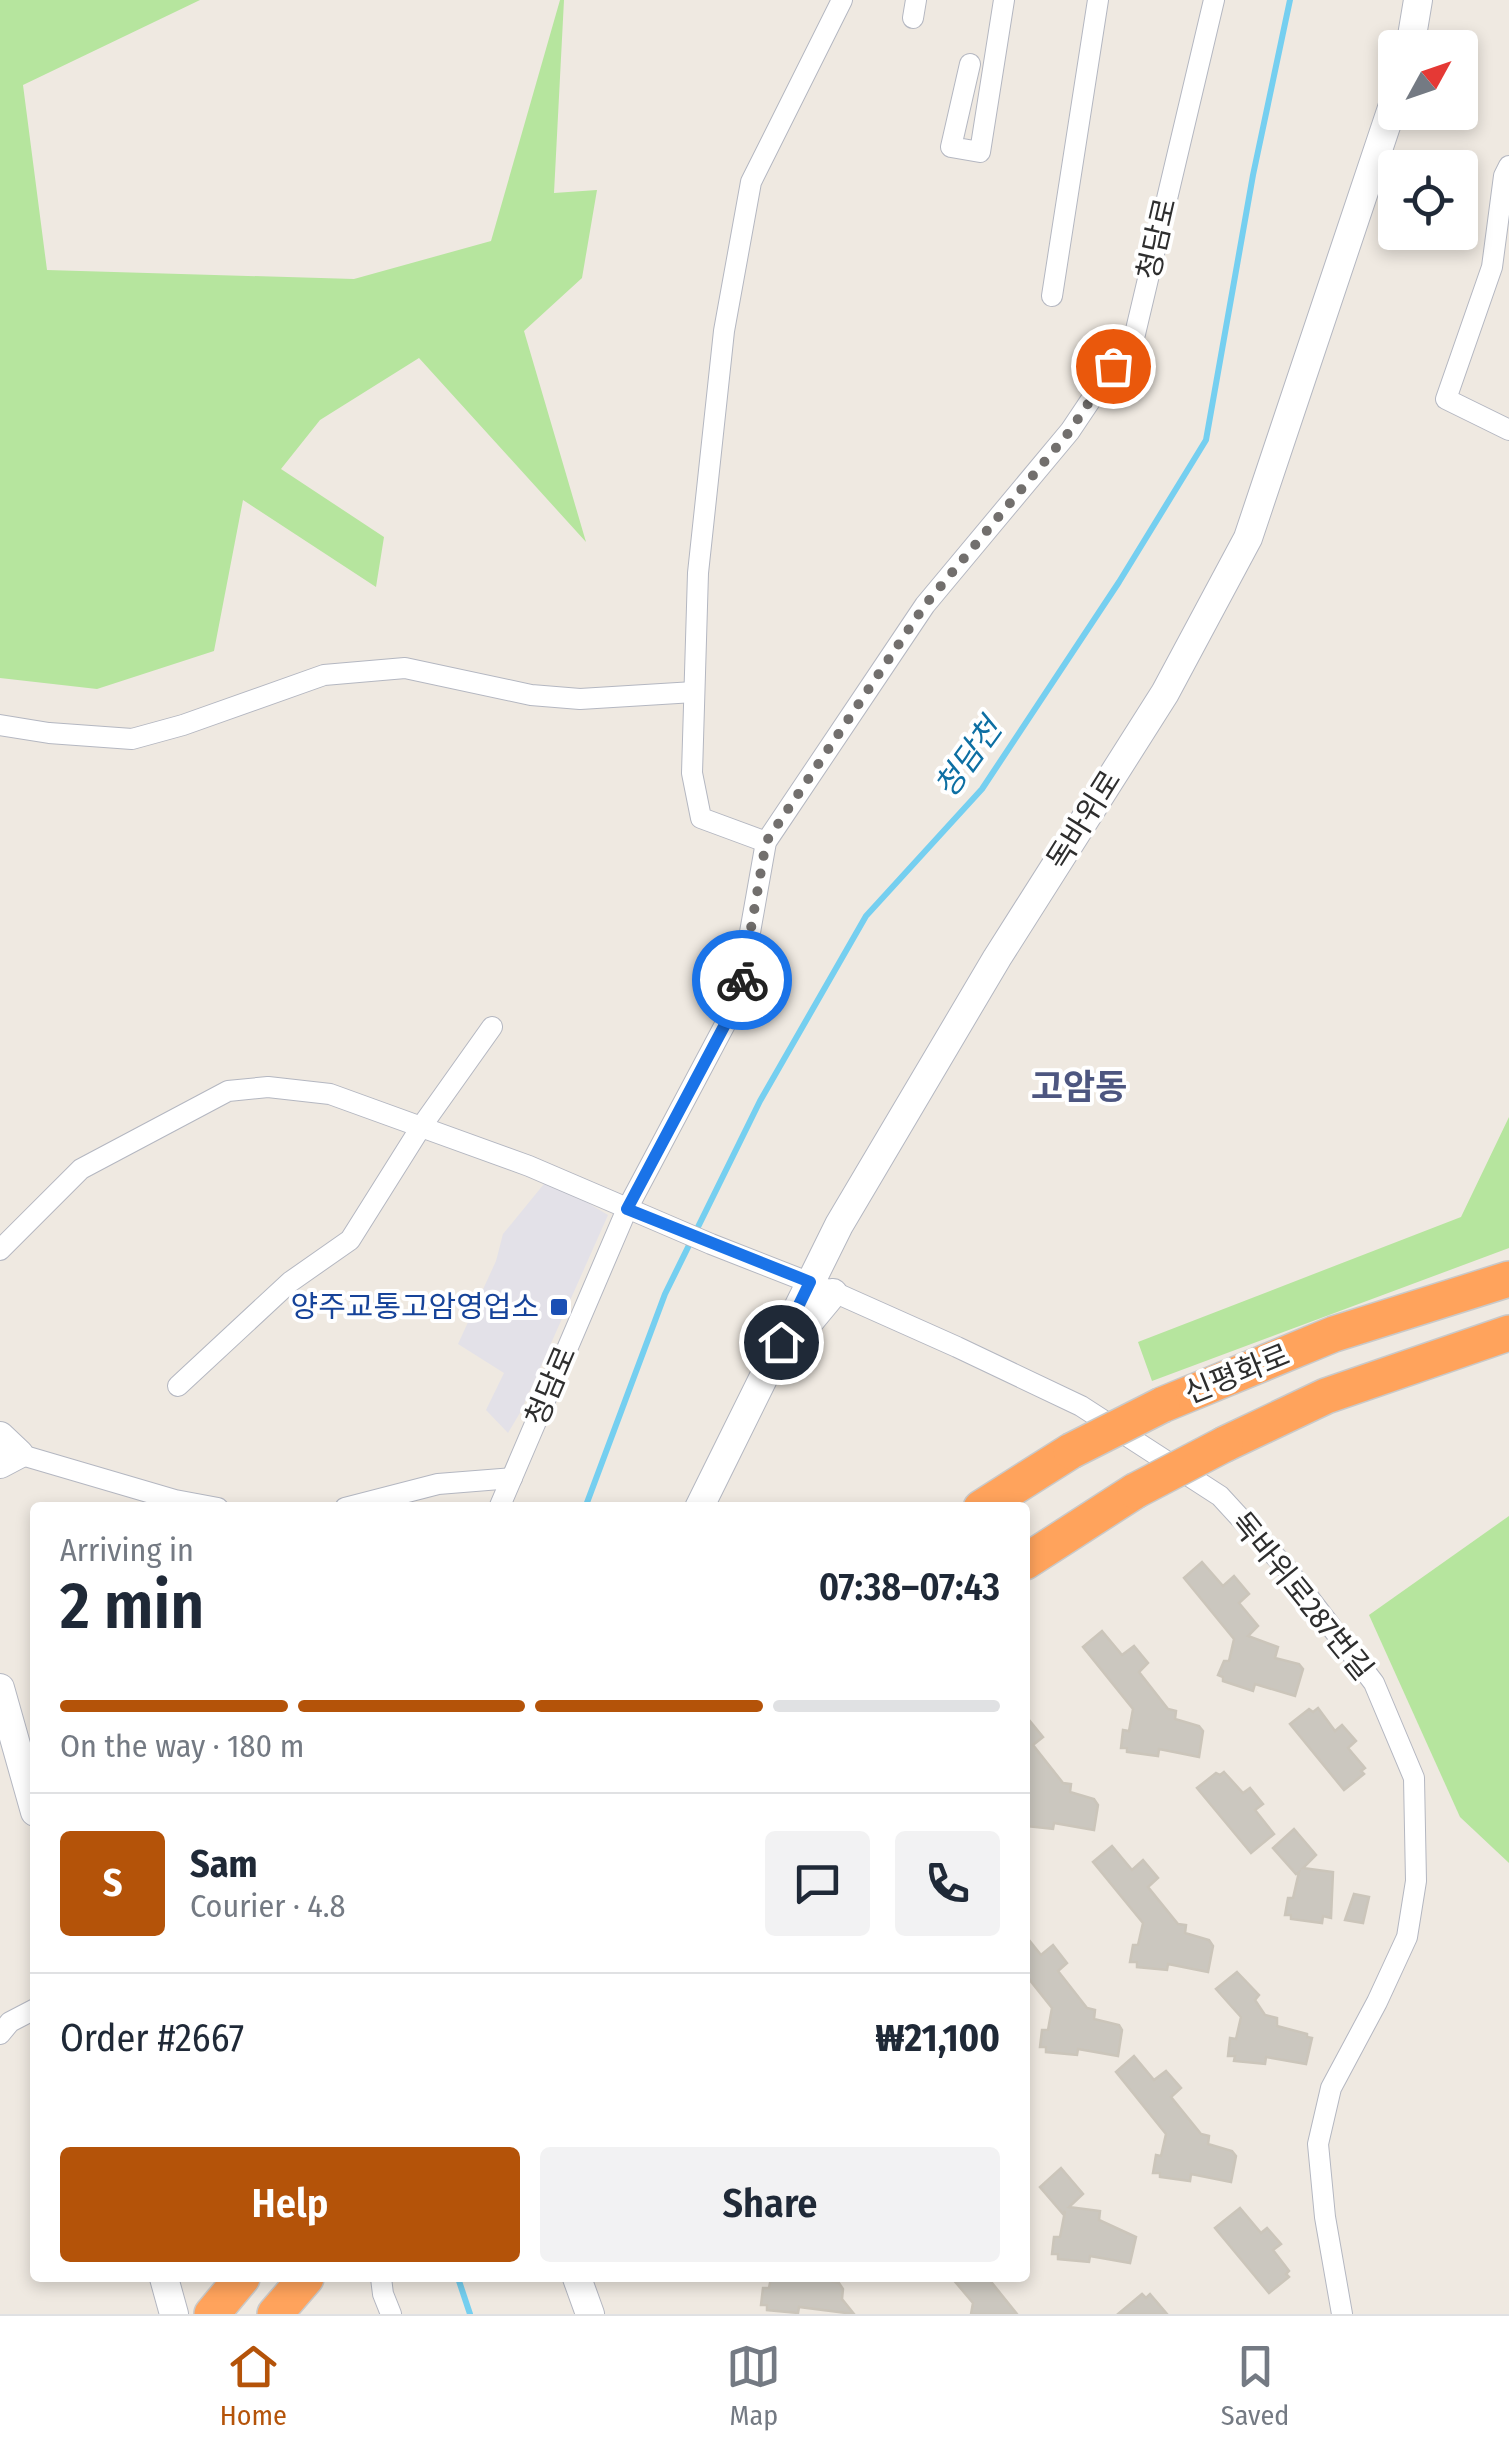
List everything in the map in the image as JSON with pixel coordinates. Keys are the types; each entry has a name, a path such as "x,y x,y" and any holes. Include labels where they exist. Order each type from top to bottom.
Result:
{"highway":[{"name":"신평화로","path":"990,1502 1071,1451 1162,1405 1334,1334 1509,1279"},
{"name":"신평화로","path":"1030,1559 1134,1490 1326,1396 1509,1333"},
{"path":"275,2314 302,2282"},
{"path":"185,2314 224,2291"}],"main road":[{"path":"1413,30 1418,0"},
{"name":"독바위로","path":"702,1502 767,1372 826,1289 839,1225 996,958 1165,693 1248,538 1385,130"},
{"path":"0,1688 30,1794"},
{"path":"165,2282 174,2314"},
{"path":"578,2282 590,2314"}],"street":[{"path":"766,842 700,818 692,774 698,572 724,332 752,182 842,0"},
{"path":"970,64 951,147 980,152 1004,0"},
{"path":"1052,296 1098,0"},
{"name":"청담로","path":"502,1502 634,1212 738,1000 766,842 925,605 1070,431 1135,334 1214,0"},
{"path":"1507,173 1501,269 1446,400 1509,430"},
{"path":"0,725 132,739 324,676 405,668 531,695 580,699 694,692"},
{"path":"178,1386 290,1282 350,1240 421,1127 492,1027"},
{"path":"0,1250 82,1168 228,1091 268,1086 330,1094 530,1166 826,1289"},
{"name":"독바위로287번길","path":"826,1289 1081,1406 1220,1496 1287,1569 1374,1684 1414,1778 1416,1881 1407,1937 1331,2088 1318,2144 1325,2217 1342,2314"},
{"path":"5,1451 186,1502"},
{"path":"368,1502 438,1484 512,1478"},
{"path":"0,2034 10,2022 30,2012"},
{"path":"381,2282 382,2294 392,2314"}],"shaded area":[{"path":"548,1179 608,1215 508,1433 486,1410 504,1373 458,1344 496,1261 503,1234"}],"green space":[{"path":"0,0 200,0 23,85 47,270 354,279 491,241 560,0 564,0 554,193 597,190 582,278 524,331 586,542 419,358 320,420 281,469 384,537 376,587 243,500 214,651 97,689 0,678"},
{"path":"1509,1117 1509,1248 1152,1381 1138,1342 1461,1217"},
{"path":"1509,1516 1509,1863 1460,1817 1369,1615"}],"building":[{"path":"1202,1562 1223,1586 1234,1576 1249,1594 1239,1603 1258,1626 1248,1636 1278,1647 1275,1658 1299,1664 1303,1669 1295,1696 1255,1684 1253,1691 1223,1681 1218,1675 1224,1661 1229,1661 1234,1639 1184,1578"},
{"path":"1102,1631 1122,1655 1134,1646 1148,1663 1139,1672 1168,1709 1176,1711 1175,1719 1199,1726 1203,1731 1199,1757 1159,1749 1158,1756 1121,1748 1123,1730 1129,1731 1133,1709 1083,1647"},
{"path":"1318,1708 1335,1731 1342,1725 1356,1741 1348,1748 1365,1768 1361,1771 1364,1774 1344,1790 1290,1724 1309,1709 1313,1712"},
{"path":"1030,1721 1043,1737 1033,1745 1063,1783 1071,1784 1070,1792 1094,1799 1098,1805 1094,1830 1054,1823 1053,1829 1030,1827"},
{"path":"1224,1772 1243,1793 1250,1788 1263,1804 1255,1810 1274,1834 1251,1853 1197,1788 1216,1773"},
{"path":"1294,1829 1316,1855 1303,1868 1333,1872 1331,1918 1323,1916 1322,1923 1285,1915 1299,1872 1296,1874 1273,1848"},
{"path":"1112,1846 1132,1870 1143,1860 1158,1878 1148,1887 1178,1924 1186,1925 1185,1933 1209,1940 1213,1946 1208,1972 1168,1964 1167,1970 1137,1967 1137,1962 1130,1962 1143,1923 1093,1862"},
{"path":"1354,1894 1369,1897 1363,1923 1345,1920"},
{"path":"1030,1941 1041,1955 1053,1945 1067,1963 1058,1971 1087,2008 1095,2010 1094,2019 1119,2025 1122,2030 1118,2056 1078,2049 1077,2055 1046,2052 1046,2047 1040,2047 1042,2030 1048,2030 1052,2008 1030,1980"},
{"path":"1237,1972 1259,1995 1255,2000 1265,2015 1277,2018 1277,2026 1312,2038 1306,2064 1266,2057 1265,2064 1234,2061 1235,2056 1228,2056 1230,2038 1236,2039 1241,2017 1216,1989"},
{"path":"1134,2056 1154,2080 1166,2071 1181,2088 1171,2097 1201,2134 1209,2136 1208,2144 1232,2151 1236,2156 1231,2182 1191,2174 1190,2181 1153,2173 1166,2134 1116,2072"},
{"path":"1061,2168 1083,2194 1069,2207 1100,2211 1099,2220 1136,2237 1130,2263 1090,2256 1089,2262 1058,2259 1058,2254 1052,2254 1054,2237 1060,2237 1065,2211 1063,2214 1040,2187"},
{"path":"1240,2208 1261,2233 1267,2228 1281,2244 1273,2250 1289,2271 1289,2277 1269,2293 1215,2228"},
{"path":"770,2282 839,2283 842,2299 854,2314 799,2307 798,2313 767,2310 767,2305 761,2305 763,2288 769,2288"},
{"path":"955,2282 991,2282 1017,2314 971,2314 973,2303"},
{"path":"1142,2294 1146,2298 1150,2294 1167,2314 1118,2314"}],"waterway":[{"name":"청담천","path":"587,1502 665,1294 760,1101 866,916 982,789 1119,582 1206,440 1253,175 1290,0"},
{"name":"청담천","path":"459,2282 470,2314"}],"way so far":[{"path":"742,980 766,842 925,605 1070,431 1113,366"}],"place":[{"name":"양주교통고암영업소","path":"559,1307"}],"district":[{"name":"고암동","path":"1079,1087"}],"route":[{"path":"742,980 738,1000 627,1209 810,1282 781,1342"}]}
